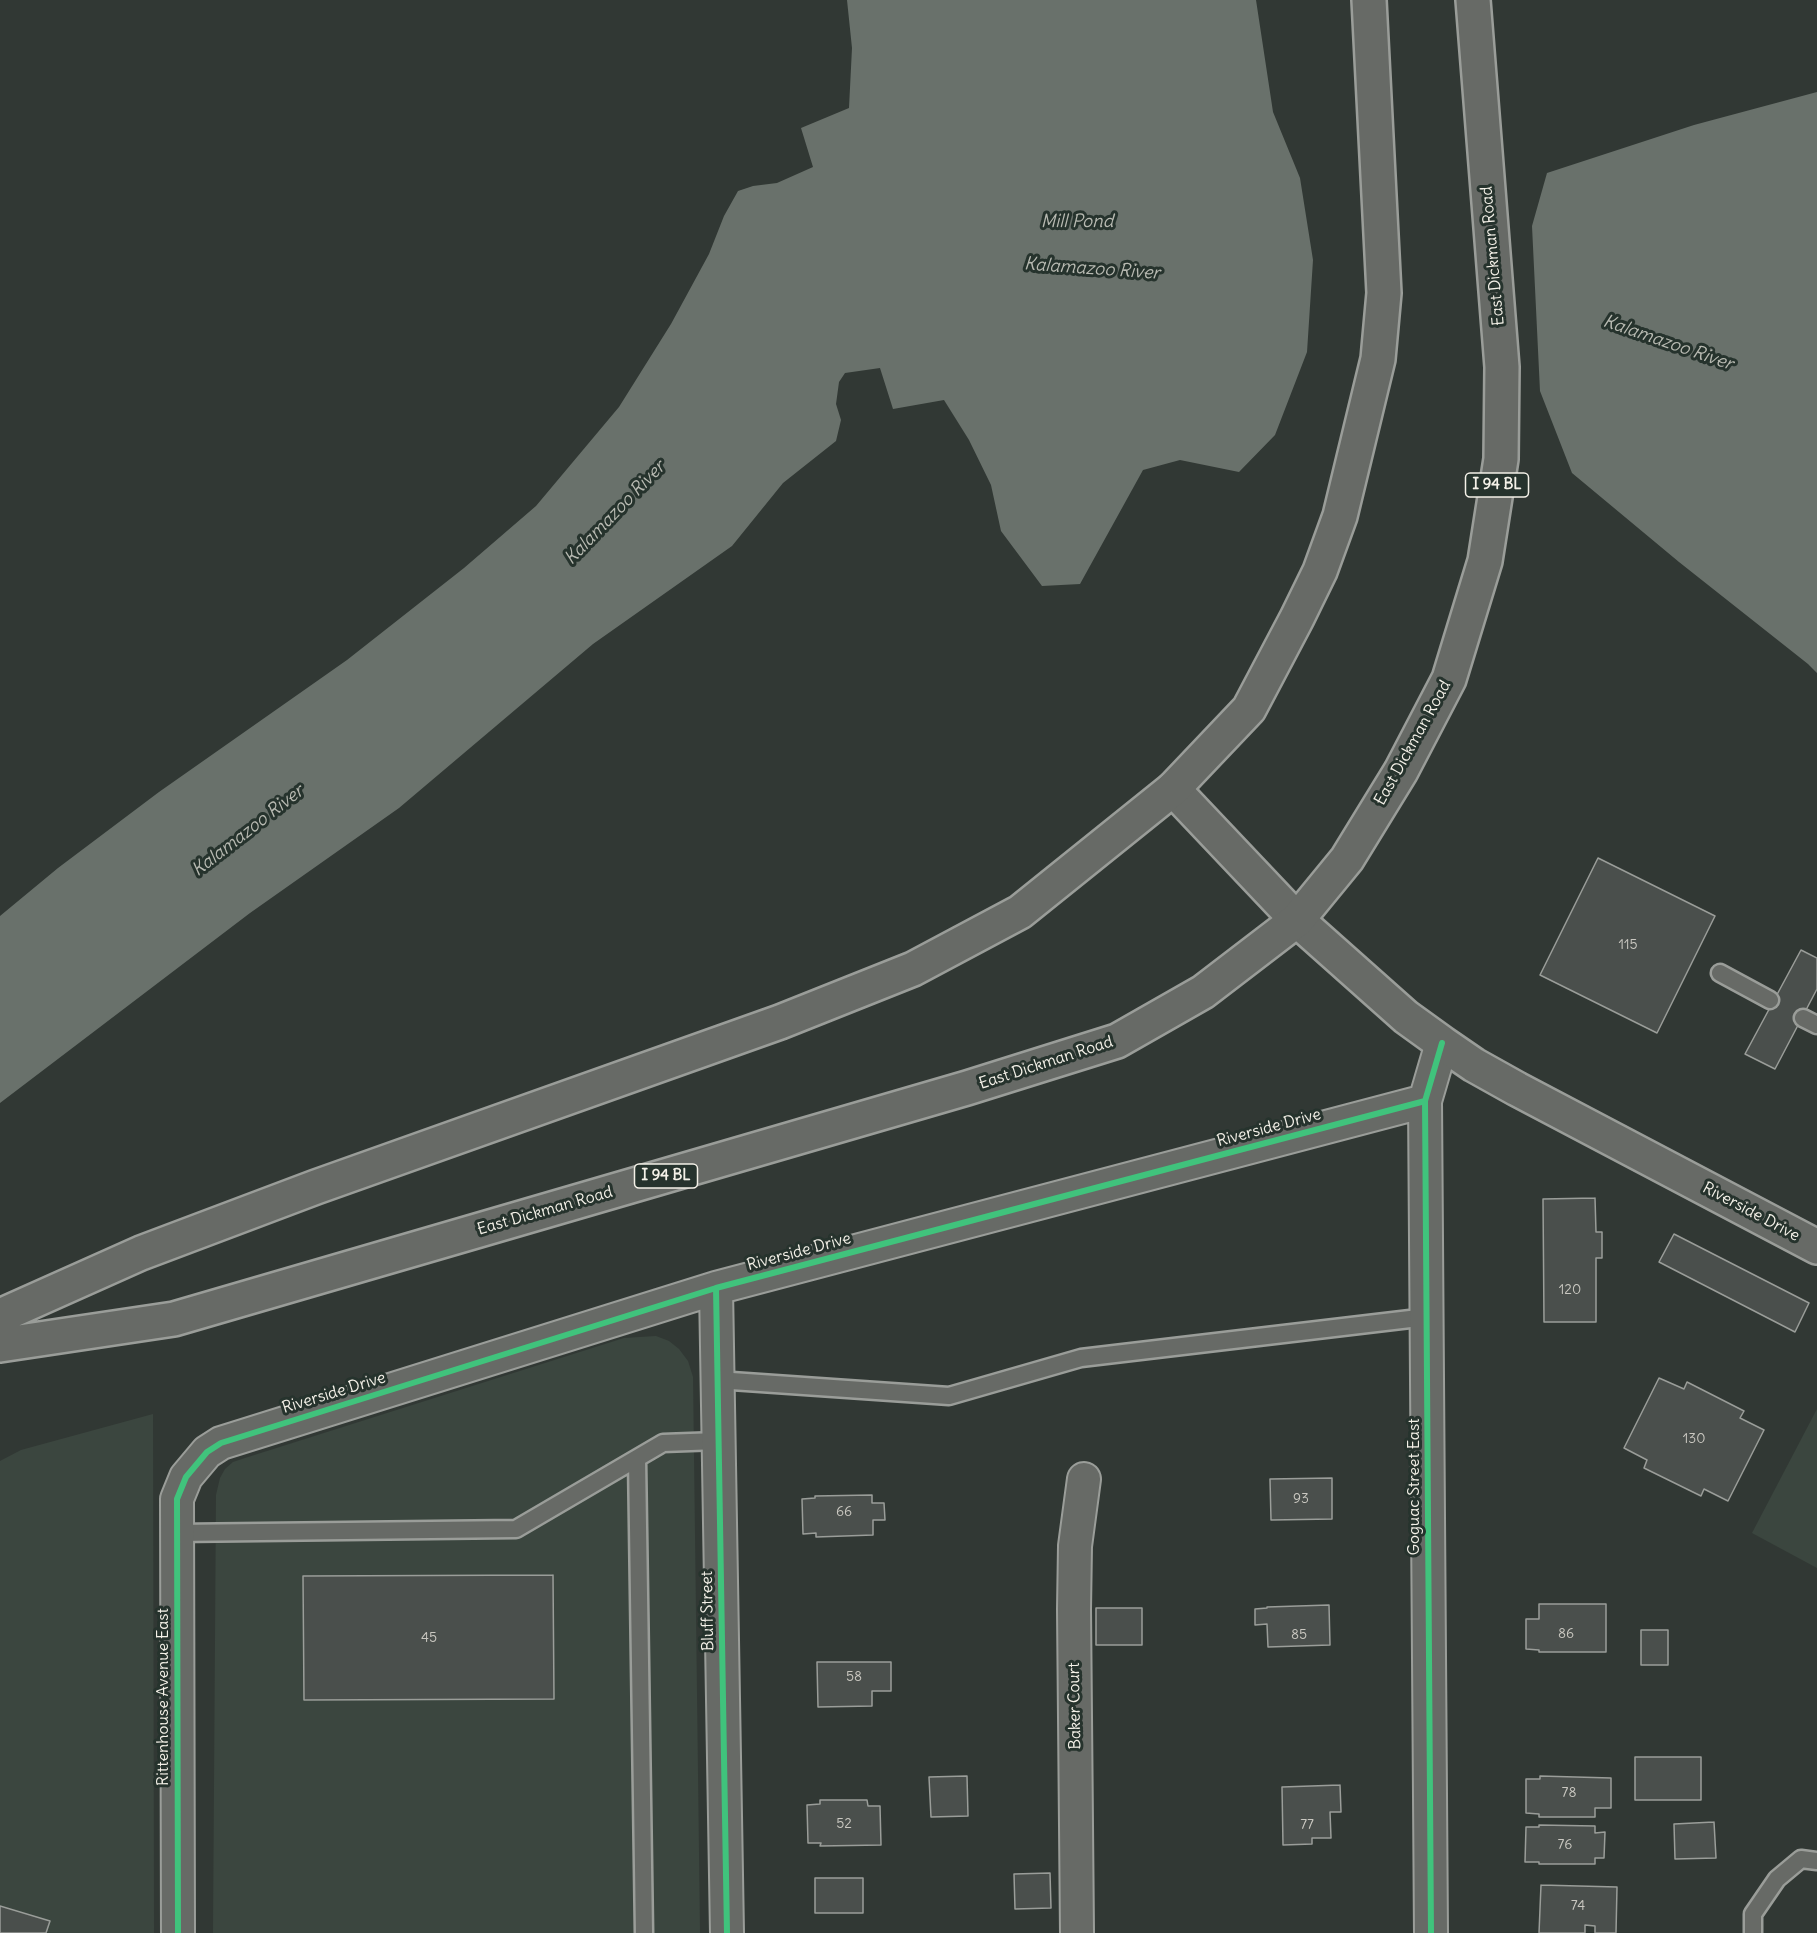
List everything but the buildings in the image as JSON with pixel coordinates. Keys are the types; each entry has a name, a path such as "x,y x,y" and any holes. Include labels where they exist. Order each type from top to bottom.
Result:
{"main road":[{"path":"0,1316 141,1253 196,1232 780,1022 913,969 1020,912 1173,789 1249,709 1320,571 1340,516 1378,359 1384,293 1370,0"},
{"name":"East Dickman Road","path":"0,1345 174,1319 967,1088 1117,1041 1203,992 1297,920 1347,859 1401,771 1449,679 1485,561 1501,459 1502,367 1473,0"},
{"name":"Riverside Drive","path":"1173,789 1297,920 1406,1017 1442,1043 1474,1065 1517,1089 1817,1247"}],"street":[{"name":"Goguac Street East","path":"1431,1933 1425,1101 1442,1043"},
{"name":"Riverside Drive","path":"194,1465 207,1452 221,1443 716,1288 1425,1101"},
{"name":"Bluff Street","path":"716,1288 727,1933"},
{"name":"Rittenhouse Avenue East","path":"178,1933 177,1499 194,1465"},
{"name":"Baker Court","path":"1077,1933 1074,1609 1075,1546 1084,1479"}],"lane":[{"path":"1720,973 1770,1000"},
{"path":"717,1380 949,1396 1081,1358 1427,1317"},
{"path":"176,1533 516,1529 663,1443 718,1441"},
{"path":"637,1459 644,1933"},
{"path":"1752,1933 1753,1914 1777,1879 1801,1859 1817,1861"}],"shaded area":[{"path":"656,1336 669,1341 679,1349 688,1361 693,1377 700,1933 213,1933 216,1495 225,1469 233,1462 245,1458 624,1338"},
{"path":"1817,1409 1817,1568 1752,1533"},
{"path":"153,1414 154,1933 0,1933 0,1461 21,1450"}],"water":[{"path":"847,0 1256,0 1273,112 1300,178 1313,260 1307,352 1275,435 1239,472 1180,460 1143,470 1080,584 1042,586 1001,531 991,485 969,440 944,400 893,409 880,368 845,373 839,382 836,404 841,420 836,441 783,483 732,546 593,644 399,808 250,913 0,1103 0,916 58,868 159,792 347,660 464,568 536,506 619,407 671,324 709,254 724,216 738,191 753,186 777,183 813,167 801,128 849,108 852,48"},
{"name":"Kalamazoo River","path":"1817,92 1817,673 1572,473 1540,391 1532,226 1547,173 1694,125"}],"cycle path":[{"path":"1431,1933 1425,1101 1442,1043"},
{"path":"178,1933 177,1499 186,1477 207,1452 221,1443 716,1288 1425,1101"},
{"path":"716,1288 727,1933"}],"water label":[{"name":"Mill Pond","path":"1077,222"}]}
